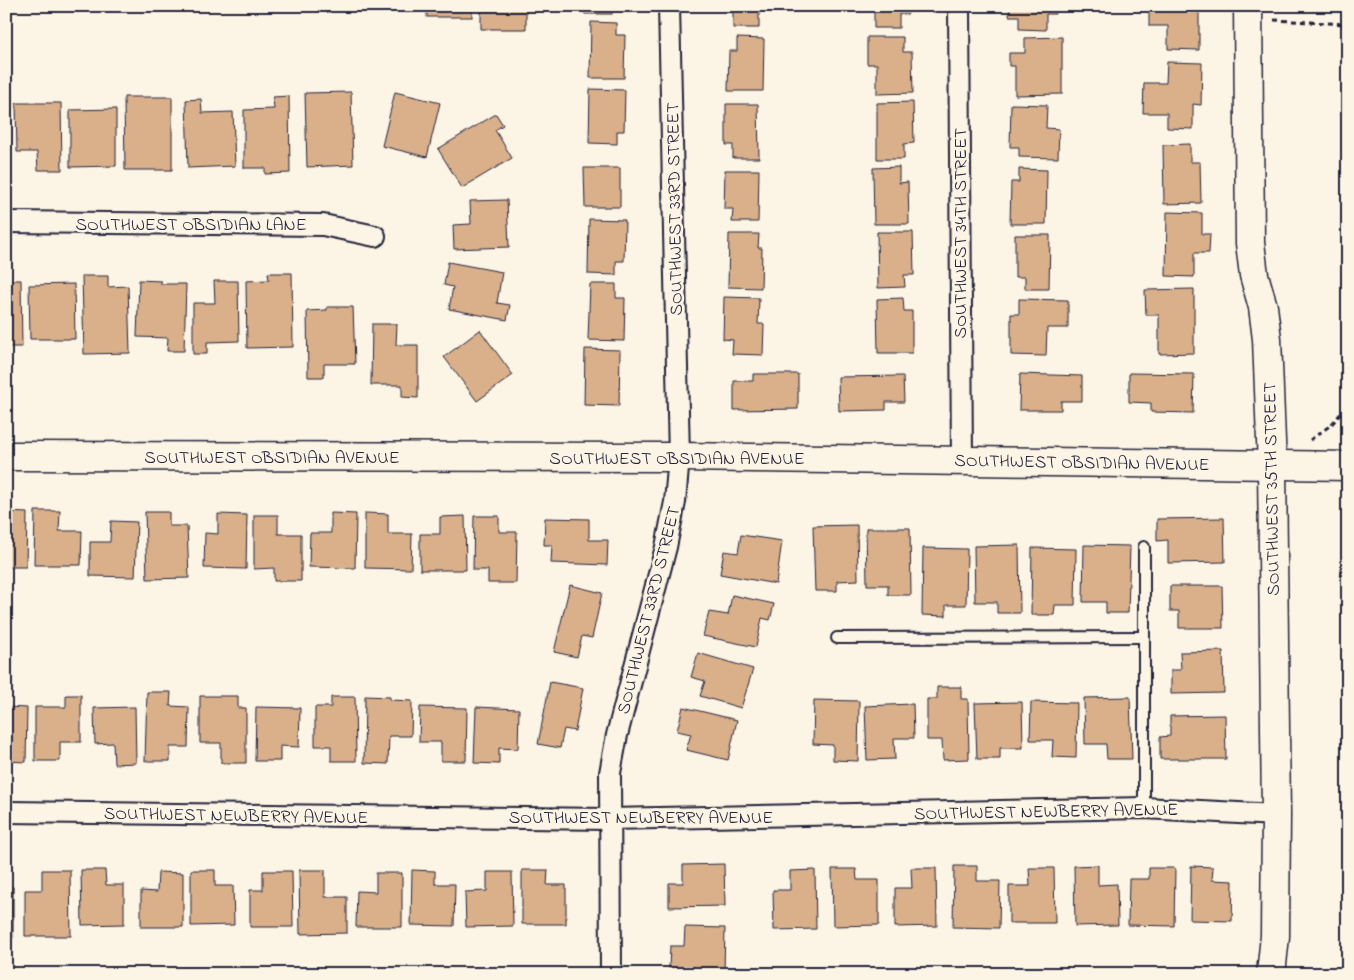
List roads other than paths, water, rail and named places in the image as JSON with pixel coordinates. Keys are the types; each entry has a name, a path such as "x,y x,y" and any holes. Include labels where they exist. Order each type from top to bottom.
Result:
{"street":[{"name":"SOUTHWEST 33RD STREET","path":"611,974 610,773 617,735 666,547 675,502 679,457 670,6"},
{"name":"SOUTHWEST 34TH STREET","path":"959,6 962,460"},
{"name":"SOUTHWEST 35TH STREET","path":"1248,12 1250,243 1254,275 1263,306 1267,339 1272,466 1276,815 1275,936 1271,974"},
{"name":"SOUTHWEST OBSIDIAN LANE","path":"6,222 323,225 375,236"},
{"name":"SOUTHWEST OBSIDIAN AVENUE","path":"6,456 679,457 1348,466"},
{"name":"SOUTHWEST NEWBERRY AVENUE","path":"6,812 609,819 1144,808 1276,815"}],"lane":[{"path":"1144,547 1144,808"},
{"path":"837,638 1144,637"}]}
